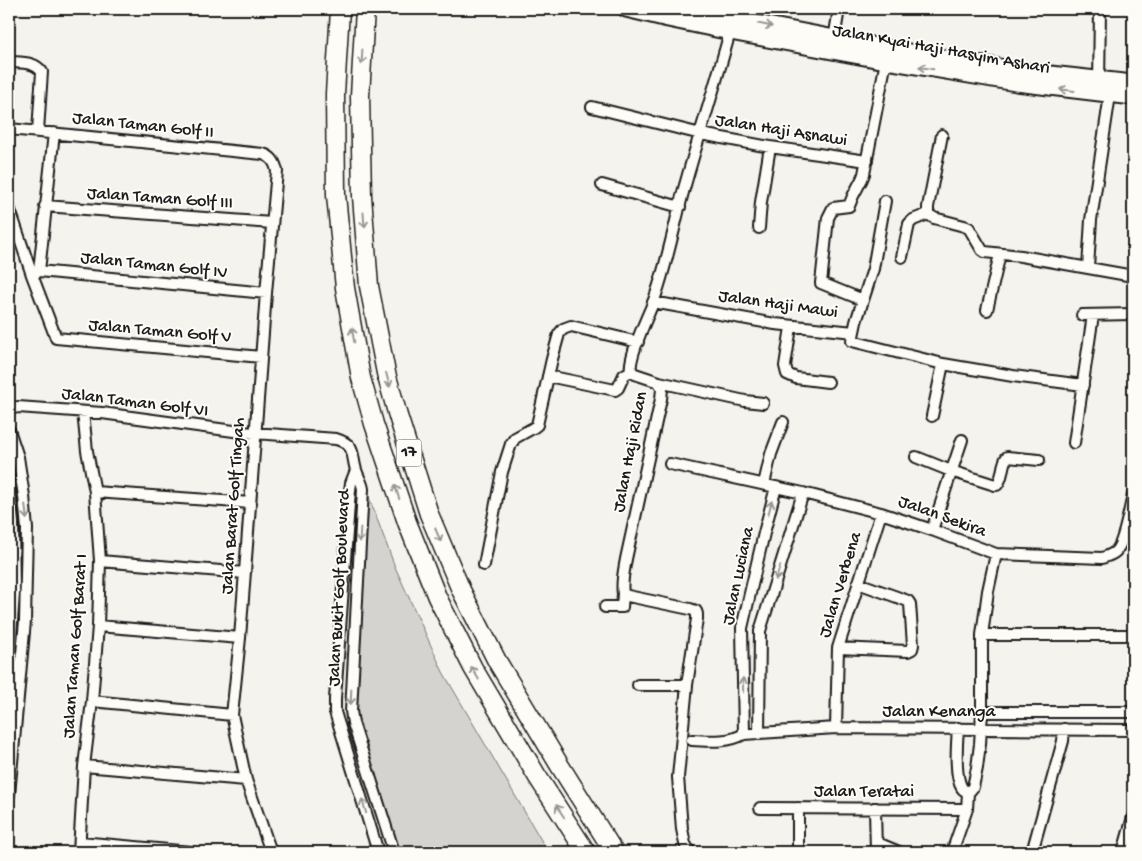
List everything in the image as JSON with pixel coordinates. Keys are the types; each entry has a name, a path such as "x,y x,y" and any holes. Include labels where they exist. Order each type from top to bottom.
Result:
{"highway":[{"name":"17","path":"340,9 335,94 337,205 345,288 361,378 374,424 407,522 442,606 472,668 537,776 586,852"},
{"name":"17","path":"365,9 360,96 362,196 368,277 386,372 398,416 429,514 461,590 497,661 614,852"}],"main road":[{"name":"Jalan Kyai Haji Hasyim Ashari","path":"626,9 730,32 1016,83 1103,89 1133,83"},
{"name":"Jalan Kyai Haji Hasyim Ashari","path":"683,9 834,39 1023,71 1103,89 1133,98"}],"street":[{"path":"834,39 839,9"},
{"path":"1088,268 1103,89 1100,9"},
{"name":"Jalan Haji Ridan","path":"623,594 622,581 626,559 662,389 660,382 635,374 631,371 630,367 665,263 730,32"},
{"name":"Jalan Haji Asnawi","path":"592,107 701,134 770,147 867,161 886,61"},
{"path":"9,62 30,64 39,67 42,72 38,131"},
{"name":"Jalan Taman Golf II","path":"9,129 263,154 272,159"},
{"path":"35,273 54,133"},
{"path":"928,214 942,135"},
{"path":"759,228 761,202 770,147"},
{"name":"Jalan Barat Golf Tingah","path":"271,852 246,780 232,715 240,638 277,171 272,159"},
{"path":"863,300 821,282 828,218 831,210 835,207 847,207 851,204 862,179 867,161"},
{"path":"602,185 680,207"},
{"name":"Jalan Haji Mawi","path":"653,302 791,327 854,332 873,269 885,201"},
{"name":"Jalan Taman Golf III","path":"45,206 272,223"},
{"path":"9,207 35,273"},
{"path":"928,214 934,218 969,228 982,250 990,253 1021,256 1133,276"},
{"path":"902,258 909,224 913,220 928,214"},
{"path":"987,310 1000,254"},
{"name":"Jalan Taman Golf IV","path":"35,273 266,293"},
{"name":"Jalan Taman Golf V","path":"35,273 56,338 262,358"},
{"path":"1082,315 1133,314"},
{"path":"1074,443 1093,315"},
{"path":"484,565 502,472 510,444 515,438 537,425 559,334 566,327 577,327 638,342"},
{"path":"791,327 785,366 786,374 796,378 828,382"},
{"path":"854,332 853,342 943,364 1083,386"},
{"path":"932,416 943,364"},
{"path":"548,376 615,390 618,388 624,375 631,371"},
{"path":"660,382 745,401 763,403"},
{"name":"Jalan Taman Golf VI","path":"9,409 18,407 102,413 241,432 342,440 351,448 356,470"},
{"name":"Jalan Taman Golf Barat I","path":"79,847 84,766 98,626 100,561 95,492 87,451 83,412"},
{"path":"764,484 771,454 783,422"},
{"path":"9,430 18,457 27,528 25,621 9,795"},
{"path":"932,530 962,440"},
{"path":"916,457 997,485 1000,482 1004,460 1007,457 1039,460"},
{"name":"Jalan Sekira","path":"670,464 803,493 881,513 996,554 1102,558 1109,556 1115,552 1121,542 1133,495"},
{"name":"Jalan Bukit Golf Boulevard","path":"356,470 350,483 335,712 378,852"},
{"name":"Jalan Bukit Golf Boulevard","path":"356,470 363,489 351,710 394,852"},
{"path":"9,484 13,523 14,593 9,663"},
{"name":"Jalan Luciana","path":"744,734 742,628 776,487"},
{"path":"95,492 251,503"},
{"name":"Jalan Luciana","path":"759,734 760,631 803,493"},
{"name":"Jalan Verbena","path":"836,728 838,648 881,513"},
{"path":"952,852 967,809 968,793 973,787 980,744 982,635 988,591 996,554"},
{"path":"100,561 245,573"},
{"path":"838,648 908,650 912,649 913,646 910,604 908,601 858,583"},
{"path":"605,608 622,607 623,594 696,611 697,619 687,686 678,777 682,829 685,844 690,852"},
{"path":"98,626 240,638"},
{"path":"742,628 760,631"},
{"path":"982,635 1133,635"},
{"path":"638,685 687,686"},
{"path":"92,701 232,715"},
{"path":"982,712 1133,712"},
{"name":"Jalan Kenanga","path":"692,740 725,741 744,734 836,728 1133,730"},
{"path":"958,728 957,766 962,787 968,793"},
{"path":"1032,852 1064,729"},
{"path":"84,766 246,780"},
{"name":"Jalan Teratai","path":"760,808 967,809"},
{"path":"798,808 798,852"},
{"path":"875,808 876,852"},
{"path":"1123,852 1133,817"},
{"path":"876,840 880,844 899,852"},
{"path":"79,847 192,852"}],"shaded area":[{"path":"367,492 395,567 443,672 548,852 399,852 358,731 352,692"}]}
